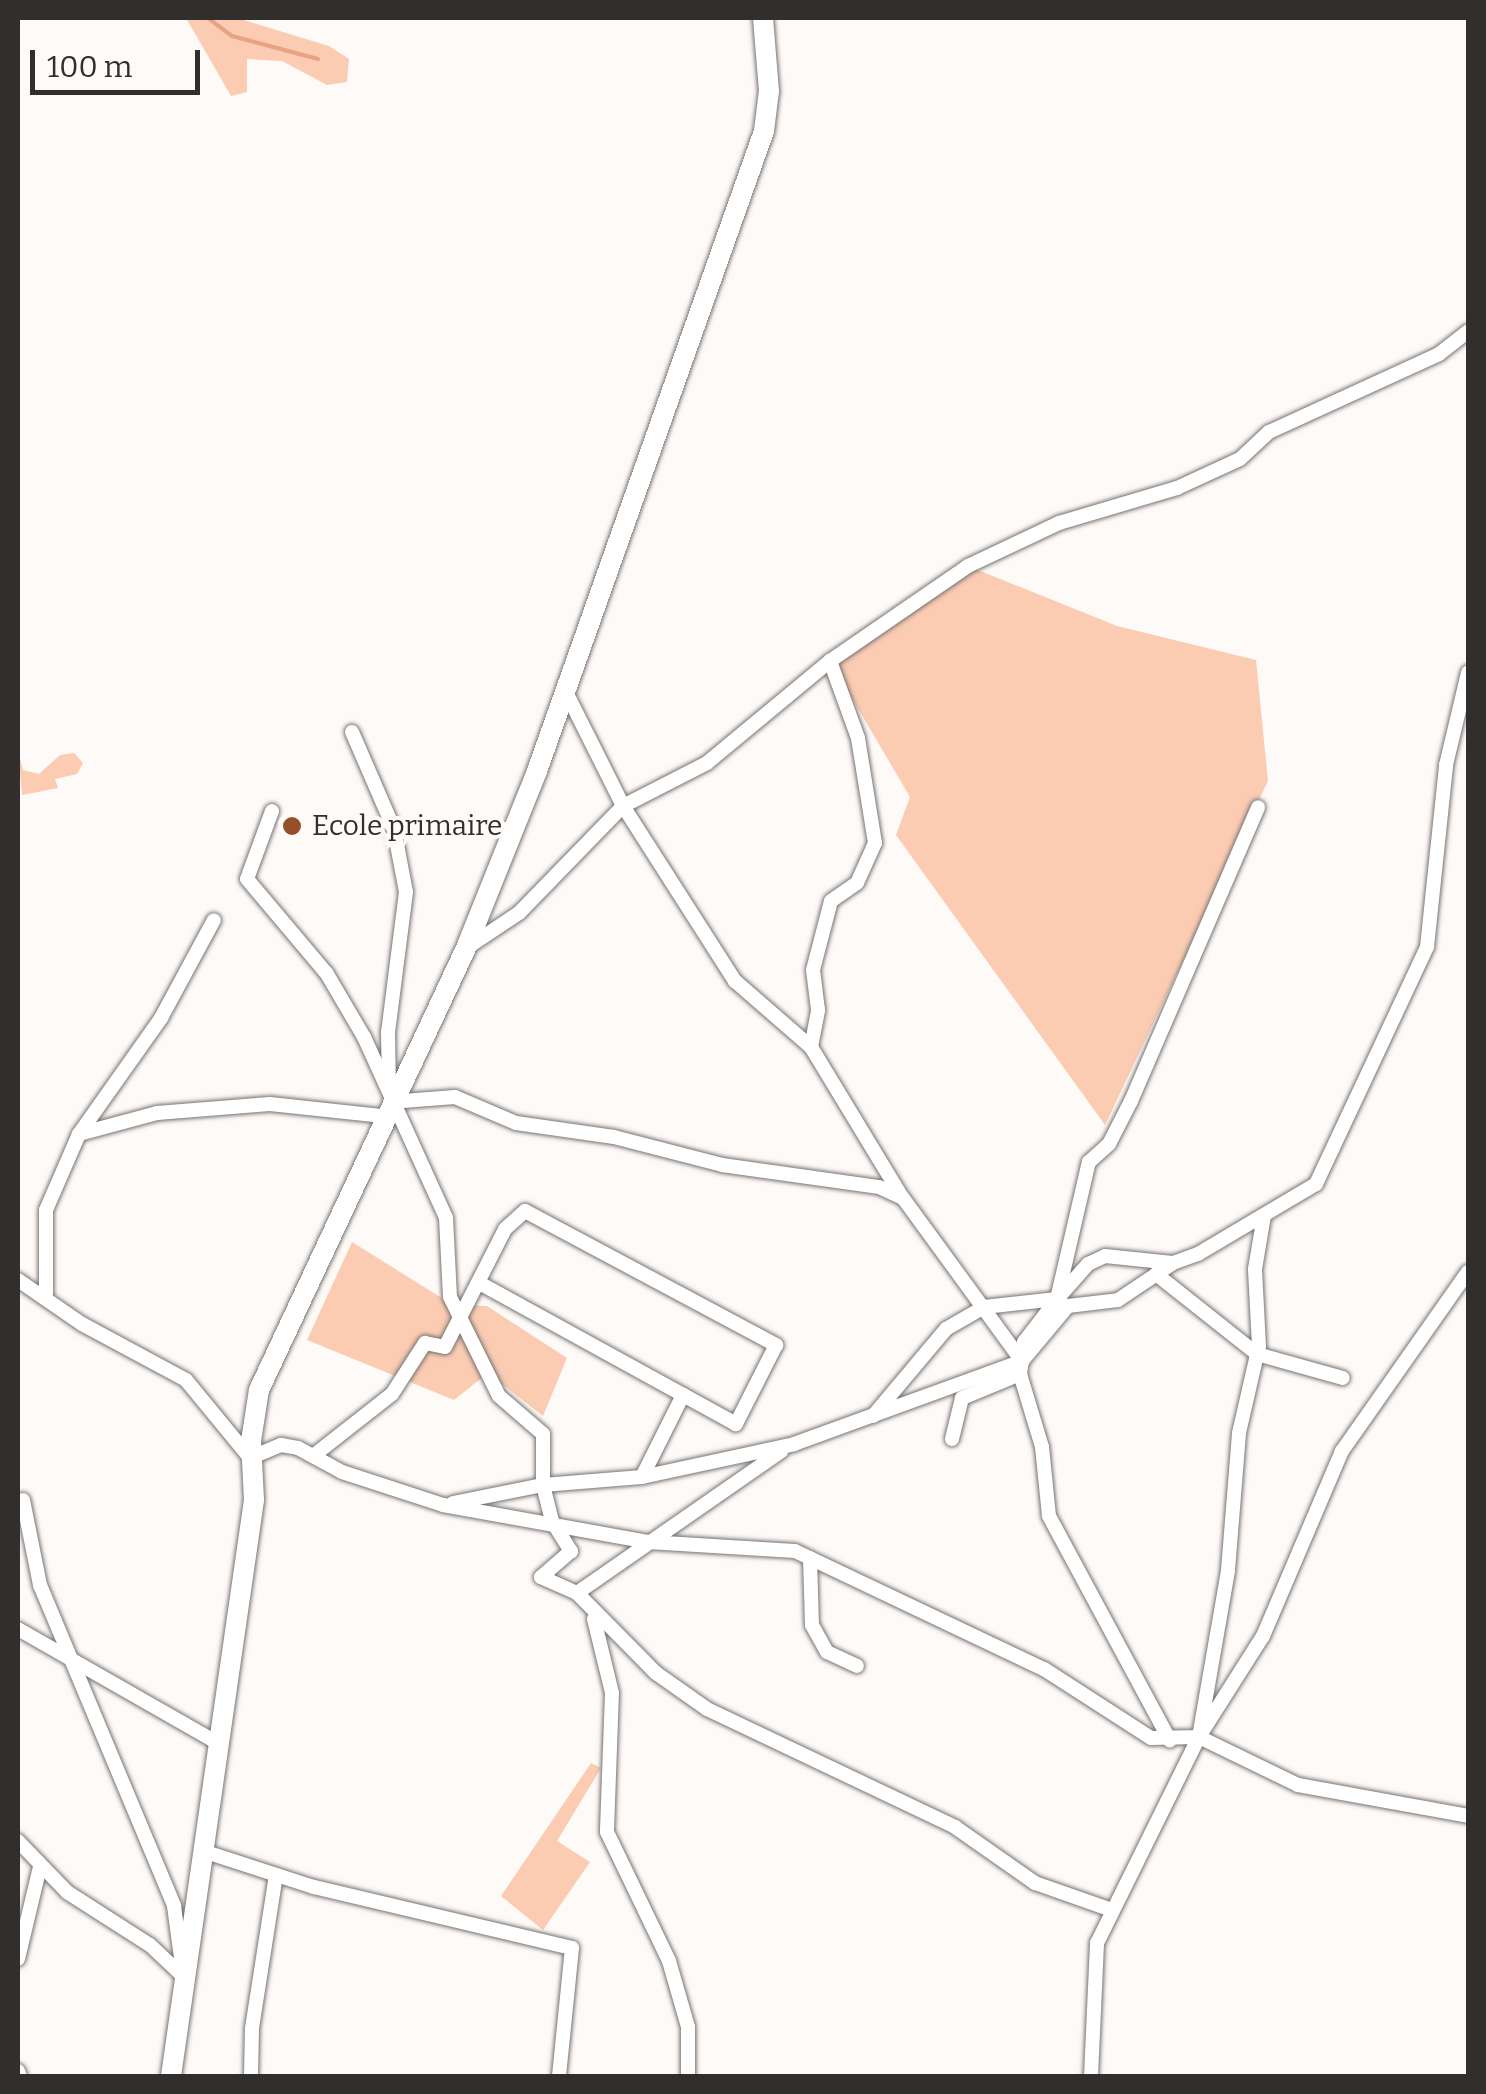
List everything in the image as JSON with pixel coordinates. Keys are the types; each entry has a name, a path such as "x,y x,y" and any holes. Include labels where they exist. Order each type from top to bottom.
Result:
{"street":[{"path":"171,2076 254,1500 252,1420 274,1349 464,950 566,690 764,131 768,91 763,18"},
{"path":"464,950 519,913 623,806 721,754 830,661 1006,544 1177,488 1240,459 1270,432 1439,354 1468,331"},
{"path":"812,1047 818,1010 812,970 832,901 857,884 874,844 858,738 830,661"},
{"path":"952,1439 962,1398 1021,1368 1068,1306 1118,1300 1174,1263 1316,1184 1427,946 1446,765 1468,673"},
{"path":"566,690 623,806 734,981 812,1047 903,1198 984,1308 1021,1368 1042,1446 1049,1516 1170,1741"},
{"path":"352,732 394,830 406,892 388,1032 386,1109"},
{"path":"1057,1299 1089,1162 1108,1144 1131,1102 1258,807"},
{"path":"272,811 247,880 347,1005 386,1109 409,1129 446,1218 450,1298 500,1396 543,1434 543,1485 552,1521 571,1551 541,1578 577,1594 656,1673 707,1709 955,1827 1036,1882 1109,1910"},
{"path":"46,1294 46,1210 79,1134 161,1018 214,920"},
{"path":"79,1134 157,1113 270,1104 386,1109 455,1097 516,1122 614,1137 722,1165 880,1187 903,1198"},
{"path":"313,1456 392,1394 425,1343 445,1347 505,1229 525,1210 776,1345 736,1424 479,1284"},
{"path":"1198,1737 1228,1570 1239,1433 1257,1354 1256,1255 1264,1216"},
{"path":"1021,1368 1024,1342 1088,1264 1104,1256 1174,1263"},
{"path":"1091,2076 1093,1979 1109,1910 1162,1822 1198,1737 1262,1636 1342,1451 1468,1272"},
{"path":"1156,1274 1257,1354 1343,1378"},
{"path":"18,1280 46,1294 82,1324 186,1380 250,1458"},
{"path":"873,1416 946,1329 984,1308 1057,1299"},
{"path":"443,1505 543,1485 642,1478 794,1444 1021,1368"},
{"path":"642,1478 683,1395"},
{"path":"577,1594 794,1444"},
{"path":"250,1458 281,1445 443,1505 552,1521 648,1542 795,1551 1028,1660 1126,1727 1170,1741 1198,1737 1298,1785 1468,1816"},
{"path":"22,1500 40,1585 174,1906 184,1978"},
{"path":"810,1558 812,1625 827,1652 858,1666"},
{"path":"592,1613 612,1693 607,1832 668,1961 688,2027 688,2076"},
{"path":"18,1629 218,1743"},
{"path":"18,1840 40,1867 150,1945 184,1978"},
{"path":"204,1851 276,1876 572,1948 559,2076"},
{"path":"18,1959 40,1867"},
{"path":"251,2076 252,2028 276,1876"}],"shaded area":[{"path":"186,18 237,18 329,46 349,59 347,82 327,85 282,61 247,59 247,92 231,96"},
{"path":"968,566 1117,626 1256,660 1268,781 1105,1125 896,835 910,797 830,661"},
{"path":"18,751 23,770 39,774 60,755 74,753 83,763 77,774 55,779 58,788 22,795"},
{"path":"352,1242 453,1305 487,1306 567,1358 543,1416 488,1373 454,1400 307,1340"},
{"path":"591,1763 601,1768 557,1841 590,1862 543,1930 501,1896"}],"waterway":[{"path":"208,18 232,36 318,59"}],"place":[{"name":"Ecole primaire","path":"292,826"}]}
